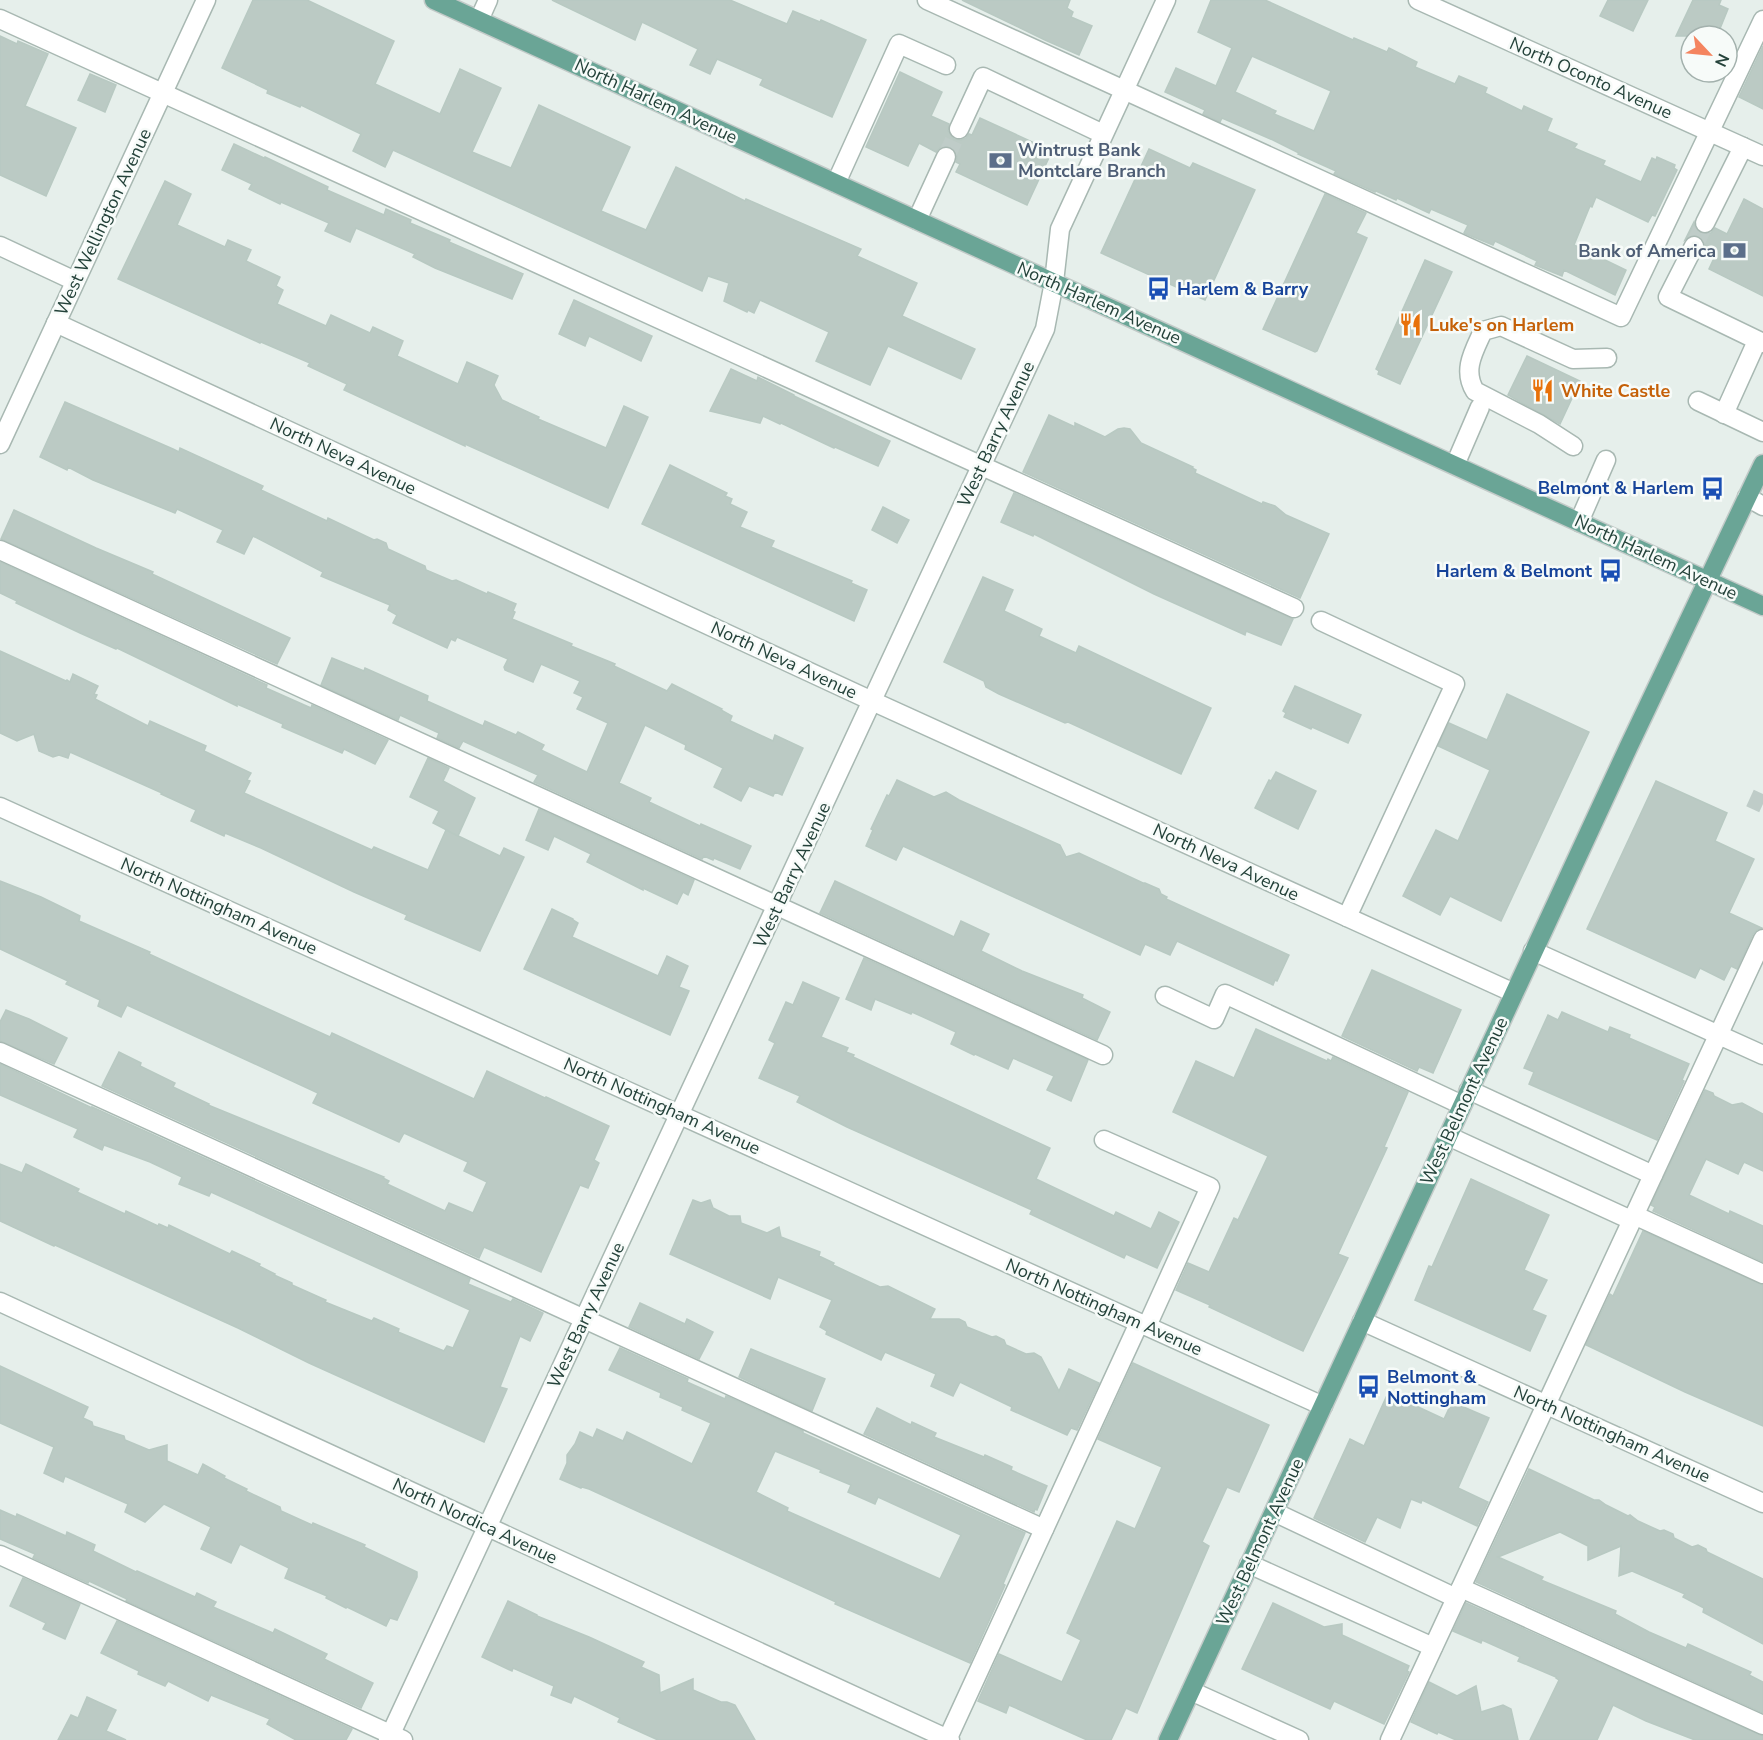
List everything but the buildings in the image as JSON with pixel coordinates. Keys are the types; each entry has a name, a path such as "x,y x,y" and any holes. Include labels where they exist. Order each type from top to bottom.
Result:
{"main road":[{"name":"North Harlem Avenue","path":"434,0 1763,606"},
{"name":"West Belmont Avenue","path":"1168,1740 1707,580 1755,502 1763,464"}],"street":[{"name":"West Wellington Avenue","path":"0,444 206,0"},
{"path":"479,20 488,0"},
{"path":"927,0 1124,90 1454,248 1621,317 1763,20"},
{"name":"West Barry Avenue","path":"394,1738 488,1527 1045,329 1054,282 1060,229 1166,0"},
{"name":"North Oconto Avenue","path":"1418,0 1763,156"},
{"path":"0,19 1294,608"},
{"path":"836,183 899,44 946,65"},
{"path":"959,129 983,77 1103,134"},
{"path":"1705,223 1743,147"},
{"path":"917,220 946,157"},
{"path":"0,246 75,281"},
{"path":"1694,246 1668,297 1760,342 1724,414"},
{"name":"North Neva Avenue","path":"56,323 872,701 1514,993"},
{"path":"1573,446 1539,424 1475,391 1470,383 1469,368 1472,354 1484,332 1501,326 1573,359 1607,358"},
{"path":"1698,401 1763,432"},
{"path":"1455,465 1480,406"},
{"path":"1579,522 1606,460"},
{"path":"0,550 1103,1055"},
{"path":"1321,621 1455,684 1347,917"},
{"name":"North Nottingham Avenue","path":"0,807 1323,1406"},
{"path":"1390,1740 1763,939"},
{"path":"1533,951 1763,1055"},
{"path":"1165,996 1214,1019 1225,994 1653,1175"},
{"path":"0,1052 1044,1529"},
{"path":"1448,1136 1763,1274"},
{"path":"948,1740 1044,1529 1210,1187 1104,1140"},
{"name":"North Nordica Avenue","path":"0,1302 948,1740"},
{"name":"North Nottingham Avenue","path":"1362,1321 1763,1503"},
{"path":"1274,1512 1763,1725"},
{"path":"0,1555 394,1738"},
{"path":"1249,1564 1433,1647"},
{"path":"1191,1691 1299,1740"}],"tunnel":[{"path":"946,157 959,129"},
{"path":"1694,246 1705,223"},
{"path":"1750,798 1763,804"}],"place":[{"name":"Wintrust Bank Montclare Branch","path":"1000,160"},
{"name":"Bank of America","path":"1734,251"},
{"name":"Harlem & Barry","path":"1159,289"},
{"name":"Luke's on Harlem","path":"1411,325"},
{"name":"White Castle","path":"1543,391"},
{"name":"Belmont & Harlem","path":"1712,488"},
{"name":"Harlem & Belmont","path":"1610,571"},
{"name":"Belmont & Nottingham","path":"1369,1387"}]}
